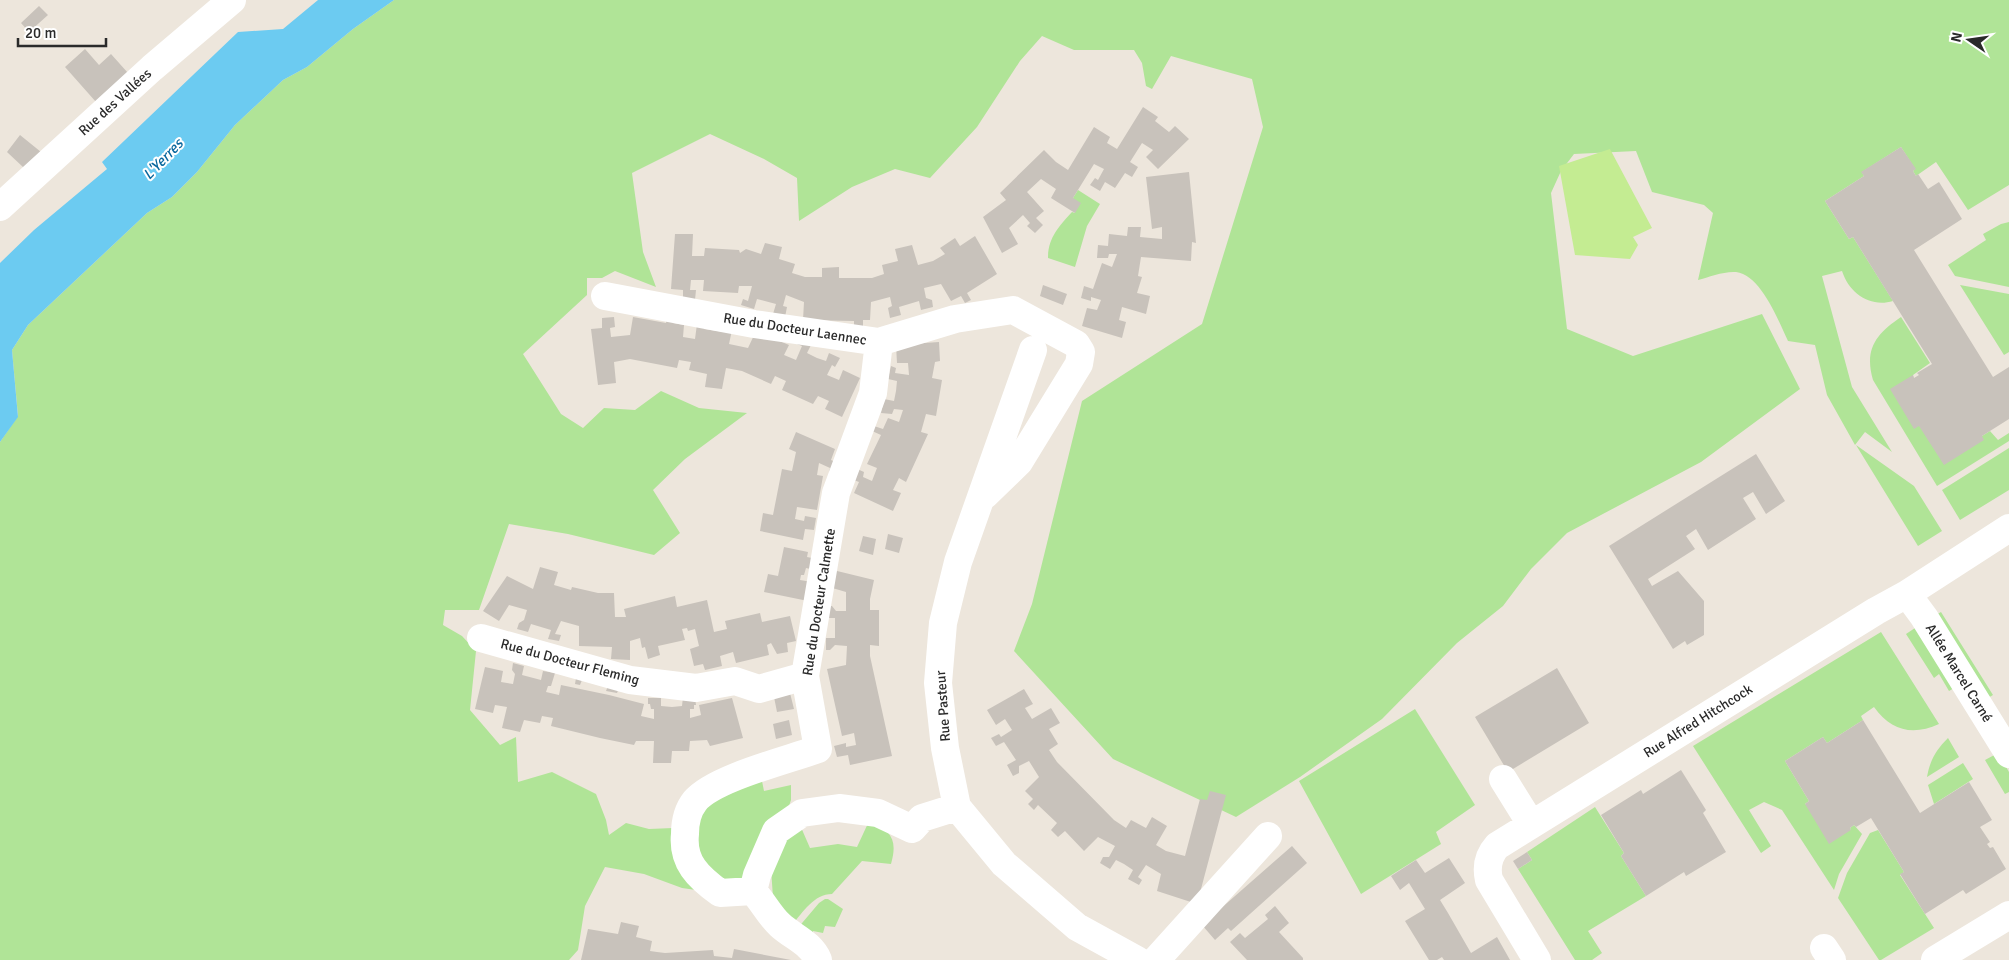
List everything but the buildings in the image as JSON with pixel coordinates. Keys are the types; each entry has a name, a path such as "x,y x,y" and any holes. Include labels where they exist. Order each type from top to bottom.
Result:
{"street":[{"name":"Rue des Vallées","path":"0,207 152,68 232,0"},
{"name":"Rue du Docteur Laennec","path":"605,296 754,324 879,342 955,319 1012,310 1076,344 1081,352 1079,364 1019,462 981,498"},
{"name":"Rue du Docteur Calmette","path":"752,891 720,893 697,875 687,858 684,842 686,816 695,802 708,789 818,749 805,676 836,493 873,393 879,342"},
{"name":"Rue Pasteur","path":"1033,350 958,562 943,624 938,683 946,748 957,807 1004,864 1077,927 1137,960"},
{"name":"Rue Alfred Hitchcock","path":"1537,960 1496,894 1487,872 1490,855 1497,846 1876,611 1907,594 2009,528"},
{"name":"Allée Marcel Carné","path":"1907,594 1924,617 2009,754"},
{"name":"Rue du Docteur Fleming","path":"481,638 630,680 696,688 735,681 759,689 805,676"},
{"path":"1503,780 1531,824"},
{"path":"818,960 814,951 779,924 765,904 752,891 776,831 802,813 839,808 878,814 912,829 922,818 957,807"},
{"path":"1156,960 1268,836"},
{"path":"1935,960 2009,915"}],"green space":[{"path":"394,0 2009,0 2009,185 1968,210 1936,162 1916,176 1913,171 1915,169 1901,147 1862,172 1864,176 1825,201 1849,239 1853,237 1893,301 1876,302 1862,297 1850,286 1842,271 1822,276 1852,387 1892,452 1865,432 1855,445 1827,395 1815,345 1788,341 1768,300 1753,281 1745,275 1736,272 1722,273 1698,280 1713,213 1704,205 1652,192 1636,151 1574,154 1561,171 1551,193 1567,329 1633,356 1762,314 1800,389 1701,462 1567,533 1531,569 1503,606 1457,643 1382,719 1300,777 1236,817 1113,759 1014,651 1032,604 1082,401 1202,324 1263,127 1252,79 1171,56 1152,89 1146,86 1142,63 1134,50 1074,50 1042,36 1020,61 977,127 930,178 895,169 852,187 799,221 797,178 764,159 710,134 632,173 643,252 656,287 615,271 602,278 587,278 587,295 523,354 561,414 583,428 604,408 635,410 661,391 699,408 747,413 685,459 653,490 680,533 654,555 568,534 509,524 479,610 445,610 443,625 462,636 476,651 470,710 500,745 516,737 518,782 552,772 596,794 606,820 609,835 626,823 649,829 673,828 696,890 682,888 644,874 605,867 585,906 578,950 569,960 0,960 0,442 18,416 12,350 28,325 147,213 172,197 197,172 235,125 283,80 307,67 353,29"},
{"path":"1610,149 1652,228 1633,237 1638,245 1630,259 1575,255 1559,166"},
{"path":"1078,190 1100,204 1087,226 1075,267 1048,258 1048,251 1055,233 1072,212 1075,213 1073,198"},
{"path":"2009,222 2009,287 1955,276 1948,265 1986,240 1983,234 2001,224"},
{"path":"1960,285 2009,294 2009,352 2004,355"},
{"path":"1901,317 1930,363 1913,375 1919,426 1982,436 1990,431 1998,440 2009,433 2009,441 1937,486 1873,380 1870,359 1874,343 1892,323"},
{"path":"1856,445 1914,486 1942,531 1918,546"},
{"path":"2009,448 2009,490 1960,520 1942,490"},
{"path":"1941,612 1993,695 1986,699 1934,616"},
{"path":"1918,626 1956,687 1949,691 1939,674 1934,678 1906,634"},
{"path":"1881,632 1939,724 1920,730 1903,729 1888,721 1874,707 1861,716 1863,720 1827,743 1823,737 1785,761 1809,801 1805,804 1851,830 1850,828 1854,825 1862,834 1839,874 1834,890 1782,810 1764,802 1749,810 1771,846 1761,853 1693,746"},
{"path":"1415,709 1475,805 1436,832 1441,844 1361,894 1299,781"},
{"path":"1948,738 1959,757 1927,777 1934,756"},
{"path":"1998,753 2009,772 2009,792 2005,794 1985,760"},
{"path":"1963,763 1973,779 1934,804 1928,785"},
{"path":"761,776 764,791 791,785 789,806 751,869 740,881 714,880 690,838 705,799"},
{"path":"1595,807 1624,853 1621,856 1646,896 1588,931 1602,953 1592,960 1575,960 1518,869 1532,860 1527,852"},
{"path":"870,819 888,832 891,837 894,848 891,864 862,861 832,894 814,900 792,925 773,898 771,868 792,830 800,825 810,848 838,844 857,847"},
{"path":"1878,830 1904,872 1900,875 1934,928 1881,960 1879,960 1838,898 1847,873 1870,833"},
{"path":"825,899 843,909 835,927 825,926 823,933 813,931 811,938 797,929 819,903"}],"water":[{"name":"L'Yerres","path":"318,0 394,0 353,29 307,67 283,80 235,125 197,172 172,197 147,213 28,325 12,350 18,417 0,442 0,263 34,230 107,169 102,162 238,32 283,29"}]}
